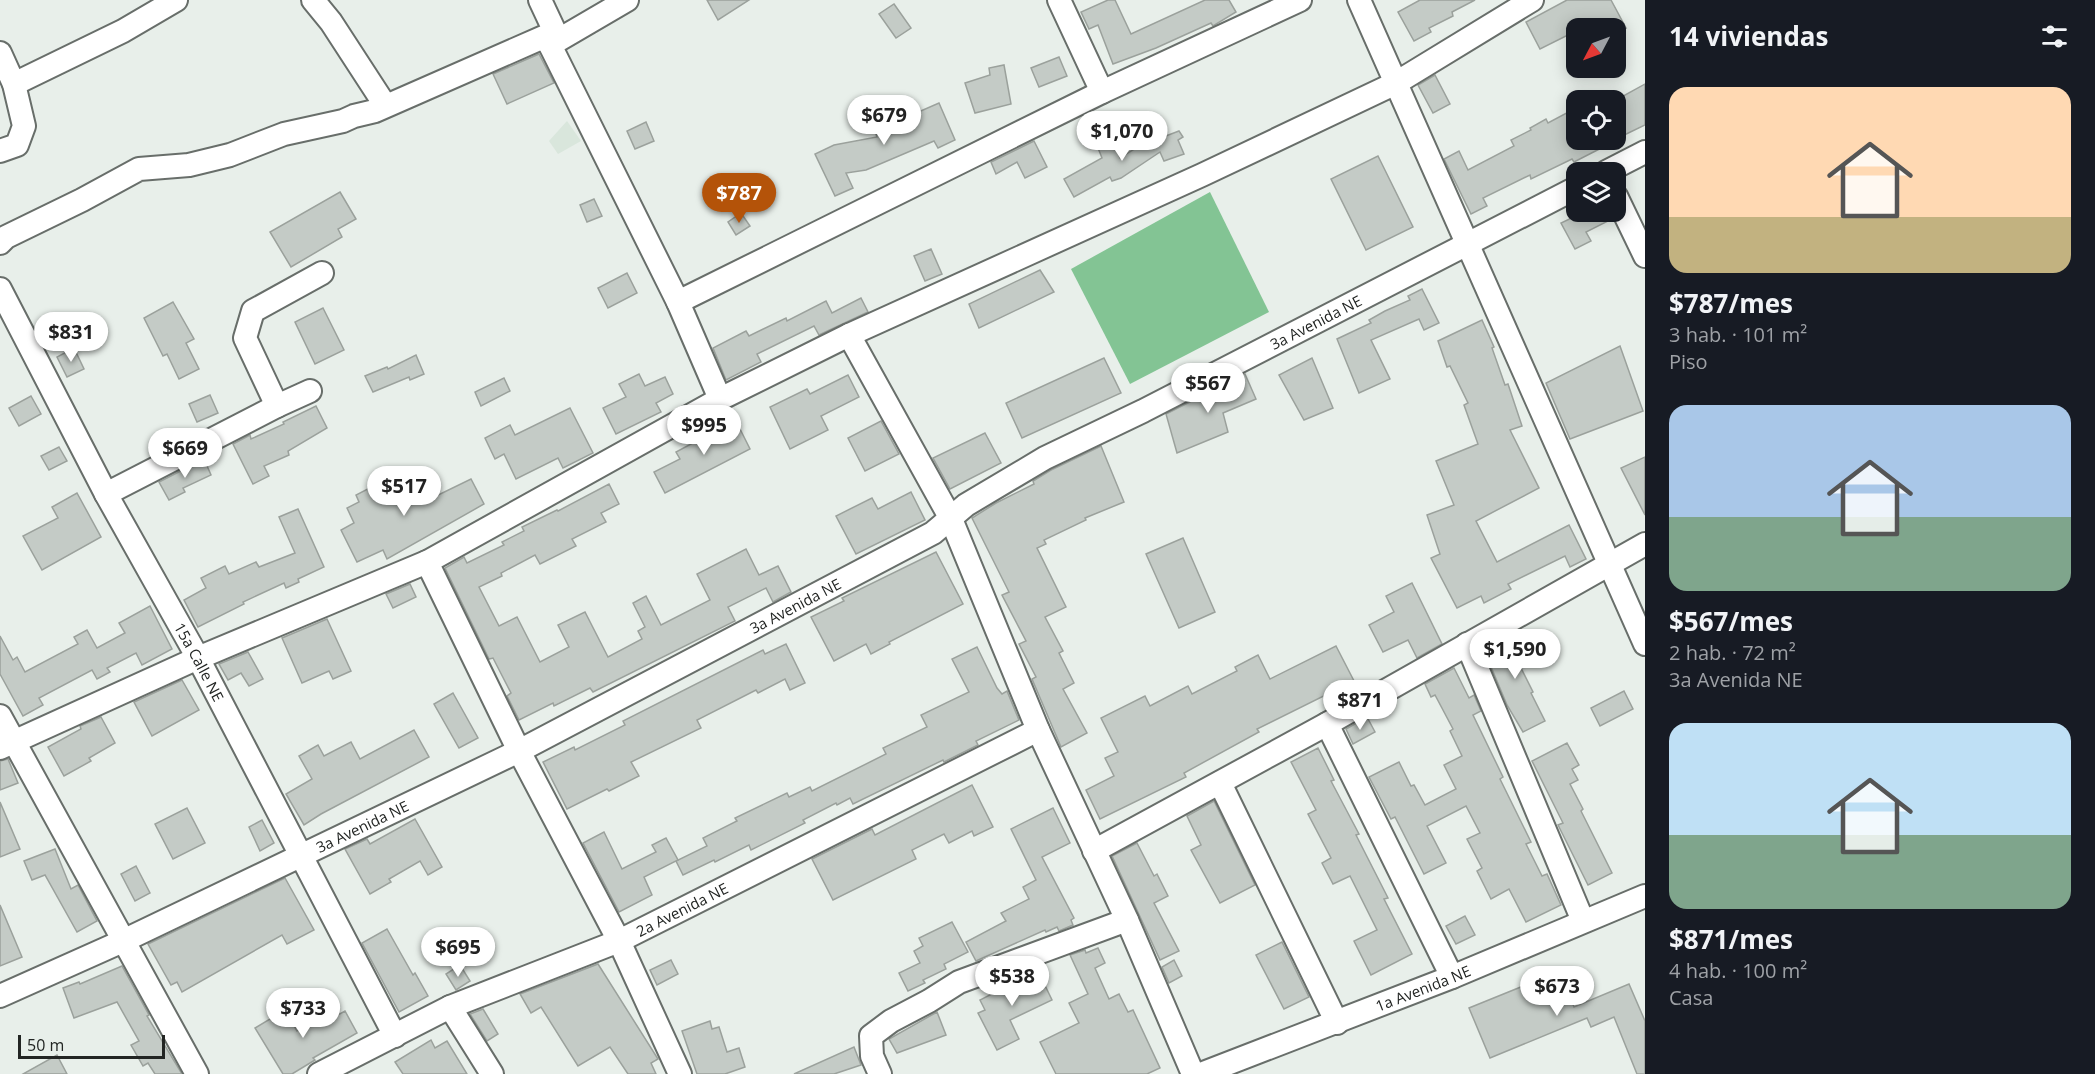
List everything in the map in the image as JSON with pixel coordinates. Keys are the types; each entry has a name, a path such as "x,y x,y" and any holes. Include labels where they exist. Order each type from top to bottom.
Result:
{"street":[{"path":"14,84 123,31 176,0"},
{"path":"314,0 385,105"},
{"path":"540,0 553,38 678,302 720,399"},
{"path":"0,243 6,237 98,192 139,169 189,165 230,155 284,134 343,121 375,111 553,38 627,0"},
{"path":"1059,0 1102,92"},
{"path":"678,302 1102,92 1300,0"},
{"path":"1359,0 1645,644"},
{"path":"7,745 198,658 427,562 720,399 849,335 1191,180 1396,83 1532,0"},
{"path":"0,53 14,84 24,126 17,145 0,151"},
{"path":"1626,162 1645,152"},
{"name":"3a Avenida NE","path":"0,996 123,941 519,751 933,533 966,505 1045,458 1143,411 1566,193"},
{"path":"1626,217 1645,256"},
{"path":"277,406 245,338 253,311 322,273"},
{"name":"15a Calle NE","path":"0,289 106,494 198,658 395,1036"},
{"path":"849,335 951,519 1038,730 1126,920 1193,1074"},
{"path":"106,494 310,391"},
{"path":"1094,851 1327,724 1645,544"},
{"path":"427,562 519,751 619,941 680,1074"},
{"path":"1467,645 1582,921"},
{"path":"0,716 7,745 123,941 197,1074"},
{"path":"1327,724 1452,977"},
{"name":"2a Avenida NE","path":"319,1074 358,1066 395,1036 450,1007 619,941 1038,730"},
{"path":"1220,783 1337,1023"},
{"name":"1a Avenida NE","path":"1201,1074 1452,977 1645,896"},
{"path":"880,1074 872,1056 871,1036 891,1021 959,982 1126,920"},
{"path":"450,1007 492,1074"}],"shaded area":[{"path":"567,121 581,141 558,154 549,141"}],"green space":[{"path":"1210,192 1269,312 1130,384 1071,269"}],"building":[{"path":"707,0 749,0 718,20"},
{"path":"1108,0 1115,0 1131,34 1205,0 1229,0 1236,12 1213,26 1211,23 1156,48 1113,64 1098,25 1089,29 1081,12"},
{"path":"1420,0 1475,0 1452,12 1453,16 1429,28 1431,32 1414,41 1398,12"},
{"path":"1567,0 1611,0 1621,18 1566,18 1566,36 1540,49 1526,22"},
{"path":"894,4 911,28 896,38 879,14"},
{"path":"539,54 554,83 507,104 493,74"},
{"path":"1059,57 1067,76 1039,87 1031,68"},
{"path":"1004,65 1011,104 975,113 965,83 990,75 989,68"},
{"path":"1435,75 1450,104 1433,113 1418,85"},
{"path":"1645,84 1645,125 1626,134 1626,94"},
{"path":"939,103 955,140 938,148 934,141 866,170 846,173 853,188 835,196 815,154 834,145 877,137 875,131"},
{"path":"1566,113 1566,150 1597,150 1574,162 1572,159 1531,179 1530,175 1483,198 1487,206 1471,214 1444,159 1459,151 1468,170 1514,146 1511,140 1531,130 1530,128 1546,119 1548,123"},
{"path":"646,122 654,141 635,149 627,131"},
{"path":"1179,131 1183,137 1178,140 1184,154 1164,161 1160,152 1121,178 1112,181 1110,177 1074,197 1064,179 1102,158 1098,148 1114,142 1120,158 1144,143"},
{"path":"1034,141 1047,167 1025,178 1017,162 996,174 991,162"},
{"path":"1378,156 1413,227 1366,250 1331,179"},
{"path":"340,192 356,219 338,229 342,237 291,267 270,232"},
{"path":"594,199 602,216 587,222 580,205"},
{"path":"741,213 750,226 736,235 728,222"},
{"path":"1566,221 1606,222 1586,232 1591,241 1575,249 1561,223"},
{"path":"931,249 942,274 925,281 914,256"},
{"path":"1040,270 1054,292 979,328 969,304"},
{"path":"627,273 637,293 608,308 598,288"},
{"path":"1422,289 1439,323 1424,330 1419,319 1371,340 1390,379 1359,393 1337,339 1371,323 1369,320 1410,300 1408,296"},
{"path":"861,298 868,312 819,335 814,326 757,354 761,362 726,380 713,348 746,331 749,336 786,318 787,321 826,301 832,313"},
{"path":"173,302 194,339 186,343 199,369 179,379 167,354 163,356 144,318"},
{"path":"323,308 344,350 315,364 295,322"},
{"path":"1482,320 1522,426 1510,430 1539,488 1476,521 1497,562 1569,525 1586,559 1570,567 1565,556 1508,584 1511,589 1484,603 1481,596 1457,608 1431,558 1440,554 1427,515 1454,505 1436,461 1478,444 1464,405 1468,403 1450,366 1447,367 1438,341"},
{"path":"1620,346 1643,411 1570,439 1546,383"},
{"path":"74,348 84,369 67,377 57,357"},
{"path":"416,355 424,374 410,380 409,377 373,392 365,376 387,367 388,369"},
{"path":"1104,358 1121,393 1022,438 1006,403"},
{"path":"1312,358 1333,408 1304,420 1279,375"},
{"path":"639,374 645,386 665,377 673,394 656,403 661,412 616,434 603,408 626,397 619,384"},
{"path":"1245,374 1256,399 1223,413 1228,432 1177,453 1166,414"},
{"path":"848,375 859,397 821,416 828,430 790,449 770,407 807,389 810,394"},
{"path":"504,378 510,391 481,406 475,392"},
{"path":"210,395 218,413 197,422 189,404"},
{"path":"31,396 41,414 19,426 9,408"},
{"path":"316,406 327,428 288,451 289,455 264,466 269,476 253,484 233,444 250,435 251,439 284,424 283,422"},
{"path":"570,408 593,453 563,468 558,458 516,479 504,454 495,459 485,438 510,425 515,435"},
{"path":"735,419 750,449 665,493 654,472 680,459 676,452"},
{"path":"881,421 899,454 865,471 848,438"},
{"path":"985,433 1001,463 950,489 933,458"},
{"path":"1101,446 1124,502 1085,518 1086,520 1044,540 1046,544 1037,548 1066,607 1045,617 1063,651 1059,653 1074,683 1063,689 1087,733 1061,747 1032,679 1036,677 1019,644 1026,641 1002,595 1009,592 972,518 1034,484 1033,481 1051,470"},
{"path":"59,447 67,461 49,470 41,456"},
{"path":"1645,457 1645,515 1621,468"},
{"path":"204,459 211,475 183,488 185,492 169,500 159,482"},
{"path":"417,479 428,500 471,479 484,504 387,559 383,550 357,562 341,530 354,523 347,508 359,502 356,495 385,480 391,492"},
{"path":"609,484 619,504 601,513 606,522 572,539 576,546 540,564 535,555 501,573 502,576 479,587 499,626 517,617 540,662 569,647 558,625 585,612 608,657 642,639 638,631 645,627 633,603 646,596 661,625 710,600 697,574 746,549 759,575 778,566 791,592 773,602 766,588 728,607 735,621 593,692 590,688 519,720 507,696 511,693 493,658 489,659 445,568 464,557 467,563 504,545 502,542 524,531 522,527"},
{"path":"911,492 925,520 856,554 836,516 872,498 878,509"},
{"path":"77,493 101,537 42,570 23,536 58,518 52,507"},
{"path":"298,509 324,567 298,579 299,582 286,588 284,583 243,602 244,604 198,627 184,600 206,588 201,578 225,566 229,574 256,562 259,567 295,553 279,517"},
{"path":"1183,538 1215,612 1179,628 1146,554"},
{"path":"936,552 963,604 889,642 890,644 871,654 866,644 834,661 811,617 844,601 842,598"},
{"path":"1412,583 1442,644 1417,658 1408,640 1383,652 1369,625 1394,612 1386,596"},
{"path":"410,584 416,597 393,608 386,594"},
{"path":"150,606 172,649 142,665 136,653 107,668 110,672 97,679 92,670 39,698 43,705 23,716 0,674 0,636 13,660 17,657 25,672 78,644 74,637 87,630 97,648 125,633 119,623"},
{"path":"327,619 351,671 333,679 329,671 302,683 282,638"},
{"path":"1521,630 1531,649 1515,656 1545,721 1523,732 1507,705 1484,650"},
{"path":"786,644 805,683 790,690 785,679 758,693 756,690 697,720 701,728 631,762 639,776 567,809 543,762 574,747 575,750 625,725 623,721 763,650 765,654"},
{"path":"1336,646 1354,681 1257,729 1259,732 1184,773 1186,777 1100,819 1086,790 1114,776 1105,758 1118,752 1101,718 1145,696 1150,706 1188,686 1192,694 1237,671 1235,667 1258,655 1270,679"},
{"path":"977,647 997,688 1002,694 1007,691 1019,720 976,741 978,745 853,804 850,798 837,805 836,803 803,820 805,823 751,850 749,845 683,875 676,861 707,846 703,838 737,821 735,818 787,793 789,797 810,787 812,791 886,754 883,748 927,727 921,715 969,692 952,659"},
{"path":"248,652 263,679 249,686 241,673 228,680 219,664"},
{"path":"1454,668 1469,698 1474,695 1481,711 1473,715 1503,777 1500,779 1531,842 1526,844 1542,876 1547,874 1561,905 1526,922 1509,889 1491,899 1477,871 1482,868 1467,839 1480,833 1466,806 1427,826 1446,863 1424,874 1395,817 1391,819 1369,777 1399,762 1411,786 1414,785 1425,805 1456,789 1444,765 1462,756 1450,731 1453,729 1435,695 1431,697 1425,684"},
{"path":"182,680 199,710 152,736 134,702"},
{"path":"1624,691 1633,709 1600,726 1591,708"},
{"path":"453,693 478,738 459,748 434,704"},
{"path":"101,717 115,743 89,758 91,761 64,776 48,747 81,729 80,726"},
{"path":"1367,717 1375,732 1353,744 1346,729"},
{"path":"414,730 429,757 304,825 286,794 312,779 299,756 318,745 324,756 351,742 360,759"},
{"path":"1567,743 1579,765 1572,769 1578,780 1570,784 1612,873 1588,885 1558,825 1563,823 1532,761"},
{"path":"1318,748 1334,780 1331,781 1359,834 1356,835 1388,898 1384,899 1412,954 1371,975 1354,941 1377,930 1350,876 1333,884 1322,863 1331,858 1308,814 1316,810 1291,762"},
{"path":"8,759 18,783 0,790 0,761"},
{"path":"972,785 993,827 974,836 972,831 949,843 944,834 912,850 916,859 833,900 812,859 872,829 875,835"},
{"path":"1214,801 1255,885 1220,903 1191,850 1201,845 1187,816"},
{"path":"0,802 20,849 0,857"},
{"path":"187,808 205,843 173,859 155,824"},
{"path":"1053,808 1070,843 1042,857 1074,918 1071,920 1073,925 1059,931 1057,927 1046,932 1045,930 976,961 966,942 1006,921 1001,913 1029,899 1023,887 1036,880 1011,829"},
{"path":"415,819 442,867 428,875 420,861 389,879 391,882 370,894 345,849 367,839 370,844"},
{"path":"262,820 274,843 260,851 249,827"},
{"path":"604,832 622,869 656,852 652,845 666,838 678,860 644,877 652,895 619,912 583,843"},
{"path":"1137,843 1154,876 1157,874 1168,896 1154,903 1179,951 1160,960 1112,856"},
{"path":"55,849 71,889 78,885 97,921 77,932 45,875 32,880 24,861"},
{"path":"136,866 150,893 135,901 121,874"},
{"path":"285,878 314,930 287,944 282,935 182,992 177,982 171,985 148,944"},
{"path":"0,905 22,957 0,966"},
{"path":"1465,916 1475,935 1456,944 1446,926"},
{"path":"952,922 968,952 944,964 946,969 923,980 925,983 908,991 899,973 920,963 914,951 923,946 919,938"},
{"path":"387,929 413,975 415,973 428,996 399,1012 362,943"},
{"path":"1282,942 1309,997 1284,1009 1256,955"},
{"path":"1098,948 1105,963 1095,968 1109,999 1119,994 1128,1012 1133,1010 1160,1068 1147,1074 1056,1074 1040,1042 1079,1023 1069,1003 1088,994 1070,955 1085,950 1086,953"},
{"path":"671,960 678,974 657,985 650,970"},
{"path":"1174,960 1182,976 1169,983 1162,967"},
{"path":"598,964 658,1059 651,1063 656,1074 628,1074 610,1047 578,1066 541,1007 531,1013 520,994"},
{"path":"460,965 470,981 456,990 446,974"},
{"path":"122,966 149,1015 147,1016 182,1074 155,1074 148,1063 143,1066 131,1045 139,1041 117,1002 74,1018 63,988 79,982 80,984"},
{"path":"1037,969 1052,1000 1010,1020 1019,1039 997,1050 978,1013 985,1010 980,1000"},
{"path":"1560,971 1574,1007 1629,984 1645,1021 1645,1074 1637,1074 1614,1017 1591,1027 1587,1018 1490,1058 1469,1008"},
{"path":"483,1009 498,1034 487,1041 470,1014"},
{"path":"285,1010 297,1031 324,1016 327,1021 345,1011 357,1033 313,1058 315,1060 292,1074 283,1074 255,1028"},
{"path":"937,1012 946,1035 897,1053 889,1039"},
{"path":"710,1021 712,1029 719,1027 727,1052 739,1048 745,1067 725,1074 697,1074 682,1031"},
{"path":"431,1040 435,1048 447,1041 467,1074 403,1074 395,1062"},
{"path":"854,1047 861,1065 834,1074 794,1074"},
{"path":"57,1055 67,1074 23,1074"}]}
